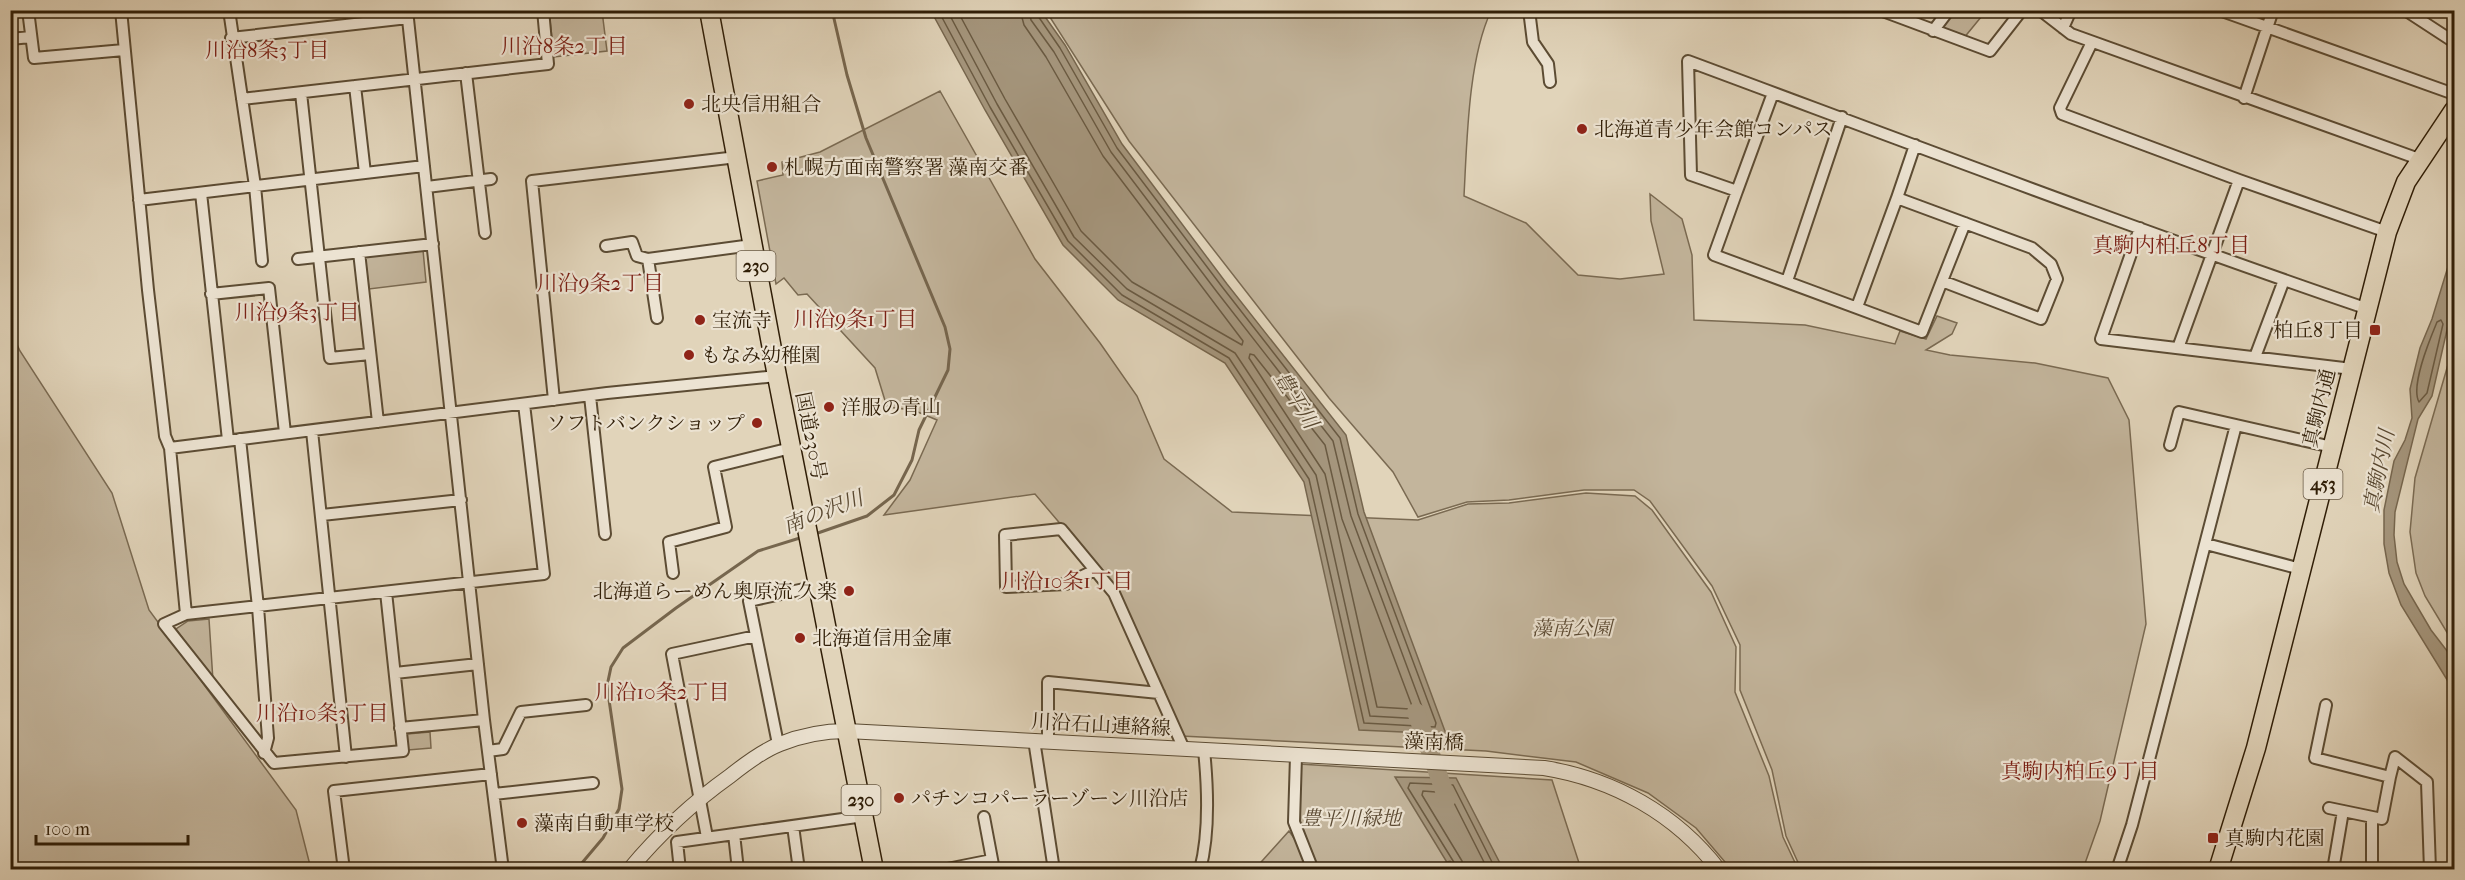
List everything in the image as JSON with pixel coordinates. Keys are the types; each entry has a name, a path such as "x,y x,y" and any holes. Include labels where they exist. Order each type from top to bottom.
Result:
{"highway":[{"name":"国道230号","path":"709,11 809,543 874,870"},
{"name":"真駒内通","path":"2218,870 2256,748 2387,232 2406,182 2419,159 2454,111"}],"street":[{"path":"28,10 34,58 124,50"},
{"path":"121,10 139,200 165,436 170,448 186,614"},
{"path":"229,10 231,38 255,186 262,261"},
{"path":"242,99 548,64 543,10"},
{"path":"1529,10 1533,42 1548,64 1550,82"},
{"path":"1880,10 1990,51 2022,10"},
{"path":"1933,30 1949,10"},
{"path":"2040,10 2063,28 2092,42 2419,159"},
{"path":"2063,28 2071,10"},
{"path":"2219,10 2454,94"},
{"path":"2244,98 2273,10"},
{"path":"2405,10 2454,42"},
{"path":"231,38 407,14 484,720 503,870"},
{"path":"10,39 31,37"},
{"path":"2092,42 2060,108 2062,114 2387,232"},
{"path":"1737,191 1691,175 1688,61 2140,228 2368,309"},
{"path":"466,73 485,233"},
{"path":"356,86 365,173"},
{"path":"301,93 330,358 370,354"},
{"path":"1773,93 1714,255 1922,332 1965,223"},
{"path":"1787,281 1842,117"},
{"path":"1857,307 1915,145"},
{"path":"554,400 532,181 737,157"},
{"path":"139,200 424,166"},
{"path":"427,187 491,179"},
{"path":"2178,348 2239,180"},
{"path":"201,193 211,294 258,607 268,738 264,753"},
{"path":"1897,198 2031,248 2051,264 2057,279 2041,319 1942,281"},
{"path":"2140,228 2101,339 2352,369"},
{"path":"606,246 632,242 637,256 648,259 752,245"},
{"path":"298,260 433,244"},
{"path":"359,252 378,422"},
{"path":"648,259 657,318"},
{"path":"2255,357 2284,280"},
{"path":"211,294 270,288 285,433"},
{"path":"170,448 554,400 777,376"},
{"path":"590,396 605,534"},
{"path":"386,592 403,751 274,763 164,624 186,614 544,574 524,404"},
{"path":"2170,445 2179,412 2332,447"},
{"path":"2117,870 2132,825 2236,425"},
{"path":"312,431 346,757"},
{"path":"673,573 669,542 726,527 714,466 791,448"},
{"path":"322,515 461,500"},
{"path":"1095,570 1066,584 1006,587 1005,535 1061,529 1095,570 1114,593 1184,749"},
{"path":"2206,544 2301,568"},
{"path":"778,744 749,601 818,586"},
{"path":"707,837 672,654 756,636"},
{"path":"395,673 478,664"},
{"path":"1054,870 1041,741 1048,682 1158,693"},
{"path":"488,751 503,749 520,712 586,705"},
{"path":"2326,705 2315,758 2390,777"},
{"path":"400,728 484,720"},
{"name":"川沿石山連絡線","path":"629,870 649,846 698,798 748,762 778,744 823,731 1352,759"},
{"path":"1200,870 1203,855 1207,780 1204,750"},
{"path":"1296,756 1294,822 1313,870"},
{"path":"2330,808 2382,819 2395,757 2427,782 2430,870"},
{"name":"藻南橋","path":"1352,759 1515,765 1575,774 1607,785 1641,801 1685,832 1719,870"},
{"path":"344,870 334,791 491,774"},
{"path":"494,794 593,783"},
{"path":"2333,870 2343,812"},
{"path":"680,870 677,842 864,816"},
{"path":"942,870 993,865 984,817"},
{"path":"2372,818 2372,870"},
{"path":"793,826 799,870"},
{"path":"734,834 738,870"}],"green space":[{"path":"549,11 602,11 607,51 554,57"},
{"path":"1046,11 1491,11 1483,31 1473,77 1464,196 1526,223 1578,275 1620,279 1664,274 1651,221 1650,194 1682,219 1692,255 1694,320 1805,325 1895,344 1900,331 1926,339 1937,316 1957,323 1952,334 1926,350 1950,355 2035,363 2108,378 2129,420 2146,624 2100,821 2083,869 1801,869 1786,836 1772,770 1740,690 1740,645 1712,586 1650,501 1634,490 1584,490 1509,500 1467,502 1418,517 1393,472 1329,398 1129,141"},
{"path":"1949,11 1986,11 1963,39 1939,30"},
{"name":"藻南公園","path":"940,91 1035,259 1100,343 1137,396 1164,459 1232,512 1418,520 1468,504 1509,503 1586,493 1635,496 1652,510 1711,592 1736,647 1735,692 1769,776 1783,837 1798,869 1731,869 1696,828 1648,793 1576,762 1486,751 1181,736 1135,632 1074,540 1035,494 884,515 910,480 937,420 913,410 887,407 875,368 807,294 798,295 784,278 776,284 757,181 783,175 782,162 820,152"},
{"path":"423,250 426,282 369,289 365,256"},
{"path":"10,329 20,351 112,493 149,610 296,810 311,869 11,869"},
{"path":"2454,344 2452,446 2454,644 2425,596 2416,573 2410,532 2415,478"},
{"path":"209,619 213,681 176,629 188,621"},
{"path":"430,732 431,748 408,750 407,734"},
{"name":"豊平川緑地","path":"1299,764 1552,780 1581,869 1317,869 1298,824"},
{"path":"1289,831 1308,869 1292,869 1286,865 1254,870"}],"water":[{"path":"931,11 1041,11 1065,45 1122,144 1227,284 1346,435 1364,512 1446,734 1359,730 1304,482 1225,363 1118,300 1063,245"},
{"path":"2454,247 2454,299 2432,396 2418,419 2395,512 2394,535 2397,562 2404,584 2431,630 2454,660 2454,691 2401,605 2389,573 2384,544 2384,510 2394,461 2405,440 2412,418 2410,389 2420,348 2432,319"},
{"path":"1395,777 1456,778 1503,869 1451,869"}],"waterway":[{"name":"南の沢川","path":"815,534 867,516 894,495 912,460 919,430 948,370 950,349 945,327 866,138 847,75 832,10"},
{"name":"南の沢川","path":"576,870 603,838 619,809 622,789 607,686 611,667 623,648 758,551 803,537"},
{"name":"豊平川","path":"1416,712 1447,799"},
{"path":"1420,870 1450,862"}],"place":[{"name":"北央信用組合","path":"689,104"},
{"name":"北海道青少年会館コンパス","path":"1582,129"},
{"name":"札幌方面南警察署 藻南交番","path":"772,167"},
{"name":"宝流寺","path":"700,320"},
{"name":"柏丘8丁目","path":"2375,330"},
{"name":"もなみ幼稚園","path":"689,355"},
{"name":"洋服の青山","path":"829,407"},
{"name":"ソフトバンクショップ","path":"757,423"},
{"name":"北海道らーめん奥原流 久楽","path":"849,591"},
{"name":"北海道信用金庫","path":"800,638"},
{"name":"パチンコパーラーゾーン川沿店","path":"899,798"},
{"name":"藻南自動車学校","path":"522,823"},
{"name":"真駒内花園","path":"2213,838"}],"district":[{"name":"川沿8条2丁目","path":"564,46"},
{"name":"川沿8条3丁目","path":"267,50"},
{"name":"真駒内柏丘8丁目","path":"2171,245"},
{"name":"川沿9条2丁目","path":"600,283"},
{"name":"川沿9条3丁目","path":"297,312"},
{"name":"川沿9条1丁目","path":"855,319"},
{"name":"川沿10条1丁目","path":"1067,581"},
{"name":"川沿10条2丁目","path":"662,692"},
{"name":"川沿10条3丁目","path":"322,713"},
{"name":"真駒内柏丘9丁目","path":"2080,771"}],"water label":[{"name":"真駒内川","path":"2379,471"}]}
